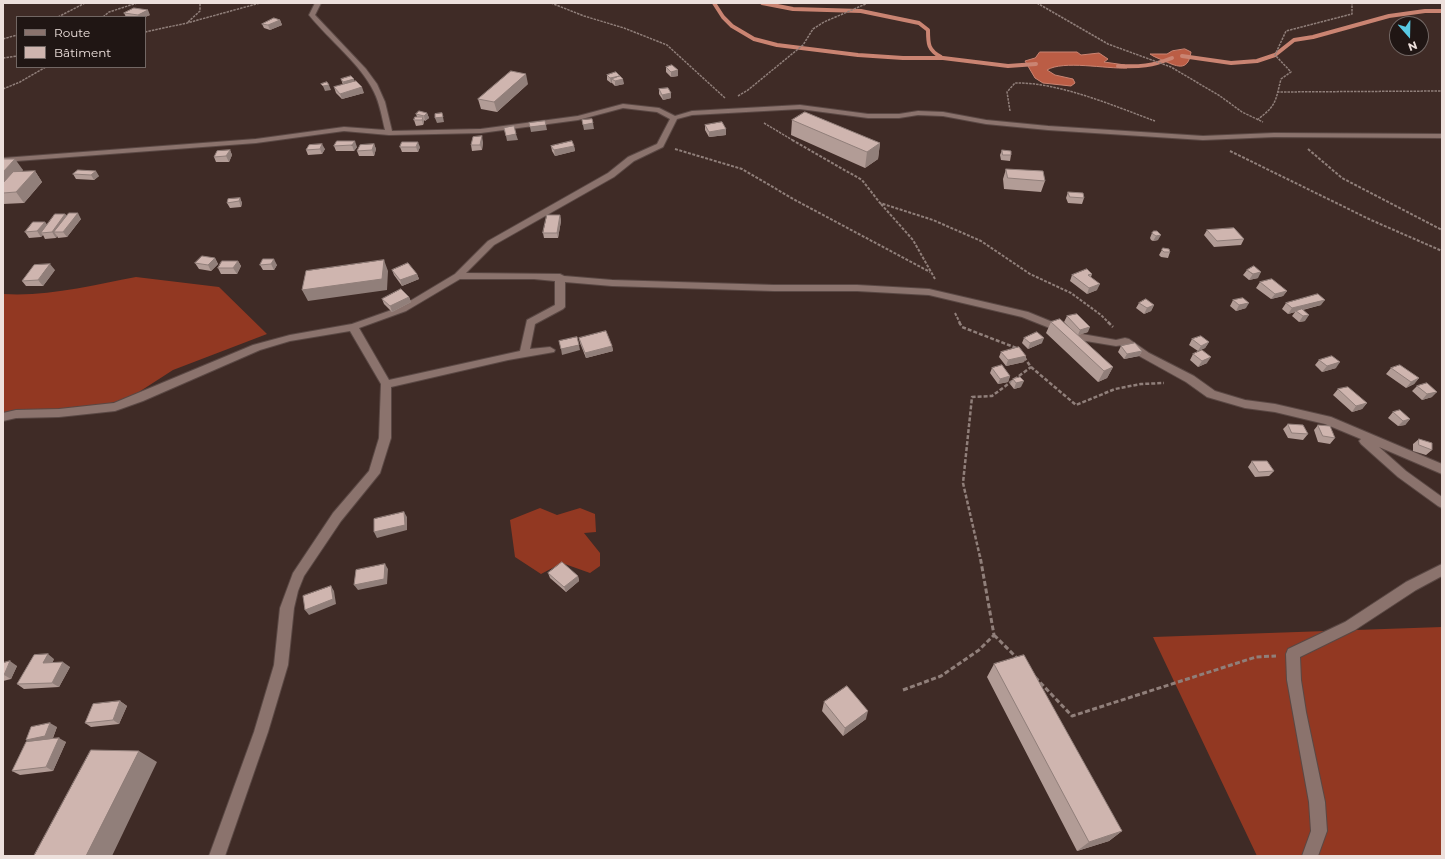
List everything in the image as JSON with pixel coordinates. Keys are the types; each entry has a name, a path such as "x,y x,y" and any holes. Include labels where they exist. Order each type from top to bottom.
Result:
{"street":[{"path":"318,3 312,15 333,39 358,63 370,79 379,93 390,133"},
{"path":"3,160 256,141 344,129 390,133 481,131 578,118 623,106 660,110 674,118 692,113 800,107 868,116 900,116 918,113 943,114 986,122 1048,128 1203,138 1257,136 1442,136"},
{"path":"3,417 16,414 59,413 115,407 257,347 290,338 353,327 403,309 458,276 491,243 611,175 631,159 660,145 674,118"},
{"path":"458,276 560,277 612,282 774,288 857,288 929,292 1025,314 1080,337 1116,343 1125,341 1145,355 1190,379 1211,394 1245,404 1275,408 1327,420 1442,470"},
{"path":"524,354 530,322 560,307 560,277"},
{"path":"217,856 261,732 281,664 287,608 299,573 337,517 374,473 385,438 386,384 353,327"},
{"path":"386,384 524,354 550,350"},
{"path":"1358,434 1402,474 1442,504"},
{"path":"1310,856 1319,831 1317,802 1294,680 1294,654 1350,626 1411,586 1442,570"}],"path":[{"path":"60,16 85,3"},
{"path":"104,16 108,12 137,3"},
{"path":"187,23 200,11 200,3"},
{"path":"146,32 187,23 260,3"},
{"path":"551,3 584,16 624,28 667,45 728,102 746,111 777,132 862,180 880,203 933,220 981,241 1030,274 1072,293 1101,314 1125,341"},
{"path":"728,102 748,90 803,45 813,29 824,22 868,3"},
{"path":"1037,3 1108,44 1171,67 1220,96 1242,112 1264,122"},
{"path":"1257,136 1255,123 1271,110 1275,102 1281,79 1291,72 1275,55 1286,31 1352,14 1352,3"},
{"path":"3,39 16,35"},
{"path":"3,58 16,56"},
{"path":"3,89 20,82 44,68"},
{"path":"1277,92 1442,90"},
{"path":"1294,136 1342,178 1442,230"},
{"path":"660,145 742,169 795,200 932,273"},
{"path":"1020,662 994,635 985,578 963,483 972,397 992,396 1031,367"},
{"path":"1076,405 1115,389 1140,384 1169,383"},
{"path":"903,690 941,676 979,650 994,635"},
{"path":"1031,673 1072,716 1256,657 1294,654"}],"shaded area":[{"path":"1185,49 1191,52 1187,63 1181,66 1177,66 1150,54 1167,54 1172,51"},
{"path":"1040,52 1077,52 1081,55 1099,53 1108,59 1104,62 1125,65 1127,68 1074,65 1054,67 1047,70 1055,75 1073,79 1075,83 1071,86 1043,83 1035,78 1025,61 1035,58"},
{"path":"136,277 219,287 267,334 173,370 128,399 84,409 3,413 3,294 36,294 53,292"},
{"path":"540,508 557,515 580,508 595,514 596,532 584,533 600,553 600,566 590,573 562,563 541,574 515,557 510,520"},
{"path":"1442,627 1442,856 1257,856 1153,637"}],"building":[{"path":"134,8 148,10 138,15 124,13"},
{"path":"274,18 280,20 268,25 262,24"},
{"path":"672,65 678,70 671,72 666,67"},
{"path":"511,71 526,74 494,102 478,99"},
{"path":"616,72 620,76 610,78 607,75"},
{"path":"351,76 354,79 343,82 341,79"},
{"path":"620,76 623,79 615,81 612,79"},
{"path":"356,81 362,87 340,94 334,87"},
{"path":"327,82 329,85 323,86 321,84"},
{"path":"668,88 671,93 662,95 659,89"},
{"path":"419,111 427,113 424,116 416,114"},
{"path":"805,112 880,143 867,152 792,120"},
{"path":"442,113 443,117 435,118 435,114"},
{"path":"415,117 423,117 422,120 414,120"},
{"path":"592,119 593,123 583,125 582,120"},
{"path":"545,121 546,125 530,127 529,123"},
{"path":"722,122 726,129 709,132 705,125"},
{"path":"514,126 516,134 506,136 504,128"},
{"path":"482,136 480,145 471,145 473,137"},
{"path":"337,141 355,141 352,145 334,146"},
{"path":"572,141 574,146 554,150 551,146"},
{"path":"402,142 418,142 416,147 400,147"},
{"path":"322,144 320,149 306,150 309,145"},
{"path":"374,144 372,150 357,151 360,145"},
{"path":"230,150 226,156 214,157 217,151"},
{"path":"1002,150 1011,151 1011,155 1003,155"},
{"path":"3,159 15,159 3,172"},
{"path":"1006,169 1043,171 1045,181 1008,178"},
{"path":"78,170 96,171 91,175 73,174"},
{"path":"35,171 16,192 3,193 3,183 13,172"},
{"path":"1068,192 1083,193 1084,198 1070,197"},
{"path":"240,198 239,201 227,203 228,199"},
{"path":"69,213 78,213 63,232 54,232"},
{"path":"55,214 65,214 52,232 41,233"},
{"path":"547,215 560,215 557,233 543,233"},
{"path":"33,222 45,222 37,231 25,232"},
{"path":"1234,228 1244,239 1217,241 1207,230"},
{"path":"1157,231 1161,235 1156,236 1152,233"},
{"path":"1163,248 1169,249 1170,252 1164,252 1162,250"},
{"path":"202,256 215,258 208,265 195,263"},
{"path":"263,259 274,259 271,264 260,265"},
{"path":"384,260 382,279 302,290 306,271"},
{"path":"222,261 238,261 233,268 218,268"},
{"path":"408,263 417,274 400,280 392,270"},
{"path":"50,264 38,280 22,281 34,265"},
{"path":"1254,266 1261,272 1253,274 1247,270"},
{"path":"1087,269 1092,274 1088,275 1100,284 1089,288 1072,275"},
{"path":"1272,279 1287,291 1275,294 1260,282"},
{"path":"401,289 409,297 390,306 382,299"},
{"path":"1318,294 1325,300 1292,308 1286,303"},
{"path":"1243,298 1249,303 1239,305 1233,300"},
{"path":"1146,299 1154,305 1147,308 1139,303"},
{"path":"1302,309 1309,315 1303,316 1296,311"},
{"path":"1077,314 1090,327 1080,330 1067,316"},
{"path":"1060,319 1113,367 1104,371 1051,322"},
{"path":"606,331 612,346 585,353 579,338"},
{"path":"1037,332 1044,338 1030,343 1024,338"},
{"path":"1201,336 1209,342 1201,346 1192,339"},
{"path":"577,337 579,345 561,349 559,341"},
{"path":"1135,343 1142,351 1127,354 1121,346"},
{"path":"1019,347 1026,356 1008,360 1001,352"},
{"path":"1202,350 1211,357 1202,361 1193,354"},
{"path":"1332,356 1340,362 1327,366 1319,360"},
{"path":"1002,365 1010,376 1000,379 992,368"},
{"path":"1400,365 1419,378 1411,382 1391,368"},
{"path":"1020,377 1024,381 1016,383 1013,379"},
{"path":"1427,383 1437,392 1427,394 1417,386"},
{"path":"1348,387 1367,403 1356,406 1338,389"},
{"path":"1400,410 1410,419 1403,421 1393,412"},
{"path":"1288,424 1303,425 1308,434 1292,433"},
{"path":"1318,425 1330,426 1335,438 1323,436"},
{"path":"1419,439 1432,443 1432,450 1419,445"},
{"path":"1252,461 1267,461 1274,471 1259,472"},
{"path":"404,512 405,525 374,532 374,519"},
{"path":"562,562 578,576 564,587 548,573"},
{"path":"385,564 384,579 354,585 356,570"},
{"path":"331,586 333,599 305,610 303,596"},
{"path":"48,654 43,663 63,662 52,683 17,684 34,655"},
{"path":"1024,655 1122,831 1089,842 994,664"},
{"path":"10,661 4,675 3,675 3,663"},
{"path":"847,686 868,711 845,728 824,702"},
{"path":"120,701 113,720 85,723 93,704"},
{"path":"50,723 45,736 26,740 31,727"},
{"path":"59,738 46,767 12,771 26,742"},
{"path":"91,750 139,751 86,856 34,856"}],"waterway":[{"path":"714,3 723,17 732,26 754,39 777,45 858,55 903,58 943,58 1008,66 1036,64"},
{"path":"762,3 793,9 861,11 919,23 928,30 931,49 941,57"},
{"path":"1182,56 1231,63 1257,61 1275,55 1294,40 1313,37 1389,16 1425,11 1442,11"},
{"path":"1118,66 1146,65 1172,58"}]}
